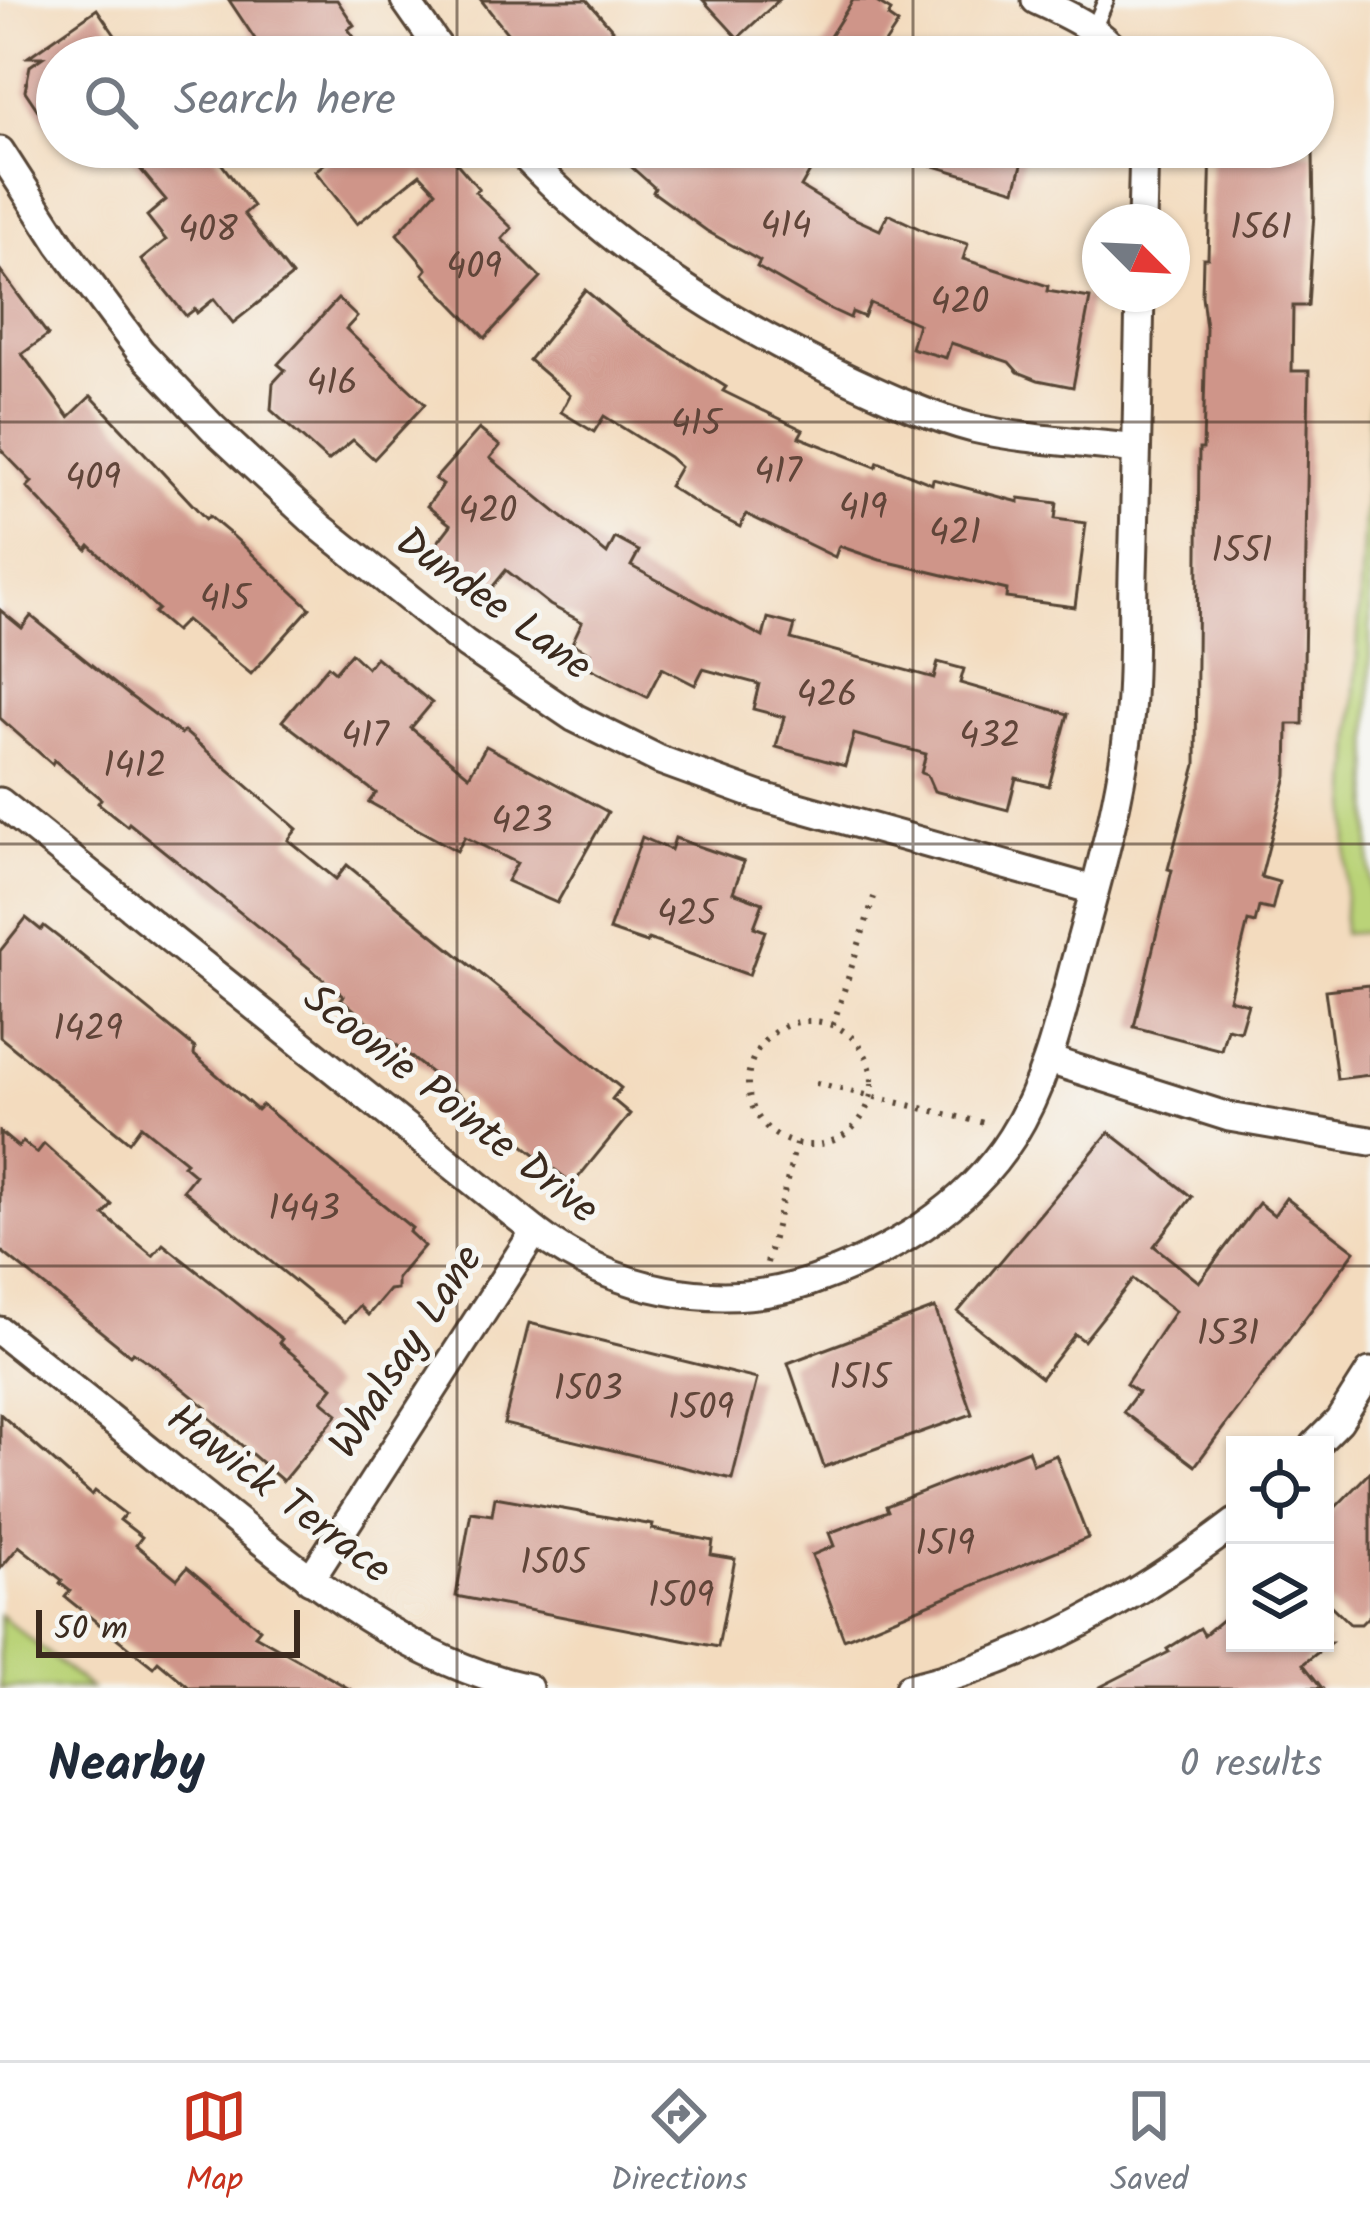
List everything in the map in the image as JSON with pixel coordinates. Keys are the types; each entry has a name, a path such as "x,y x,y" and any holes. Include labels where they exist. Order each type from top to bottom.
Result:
{"street":[{"path":"404,0 430,36"},
{"path":"1036,0 1077,18 1099,36"},
{"name":"Dundee Lane","path":"0,151 140,351 213,428 319,526 466,644 539,694 575,718 660,760 759,796 1094,890"},
{"path":"535,168 644,258 734,321 817,364 903,404 974,428 1136,449"},
{"path":"1142,204 1143,168"},
{"name":"Scoonie Pointe Drive","path":"0,802 535,1231 601,1272 663,1292 725,1294 791,1287 850,1268 908,1236 958,1199 1015,1130 1048,1060 1116,808 1130,711 1140,312"},
{"path":"1048,1060 1229,1117 1370,1141"},
{"name":"Whalsay Lane","path":"310,1580 535,1231"},
{"name":"Hawick Terrace","path":"0,1330 310,1580 422,1649 528,1688"},
{"path":"1324,1436 1370,1372"},
{"path":"909,1688 1013,1657 1104,1613 1226,1529"}],"lane":[{"path":"1093,30 1106,0"}],"path":[{"path":"833,1026 874,897"},
{"path":"799,1022 833,1026 862,1049 871,1072 871,1096 861,1119 844,1136 821,1145 796,1144 774,1134 757,1117 748,1094 749,1070 758,1047 776,1030 799,1022"},
{"path":"816,1083 1015,1130"},
{"path":"760,1291 796,1144"}],"green space":[{"path":"1370,399 1370,932 1343,934"},
{"path":"0,1615 90,1688 0,1688"}],"building":[{"path":"229,0 337,0 354,25 348,29 353,36 253,36"},
{"path":"481,0 587,0 618,36 509,36"},
{"path":"703,0 779,0 740,36"},
{"path":"853,0 873,0 891,11 888,17 898,24 890,36 830,36"},
{"path":"97,9 116,36 58,36"},
{"path":"36,62 36,108 25,91 30,66"},
{"path":"139,168 225,168 253,206 244,214 292,276 233,323 214,299 186,316 141,260 166,240 147,216 166,200"},
{"path":"461,168 479,189 475,192 512,228 502,239 541,278 485,338 423,274 427,269 397,234 436,191 420,174 357,224 315,171"},
{"path":"633,168 812,168 801,187 849,216 880,230 888,214 968,244 963,259 1048,286 1047,291 1082,297 1082,312 1087,312 1073,387 1038,380 1018,372 1009,362 951,343 946,358 911,348 918,324 870,303 864,317 852,312 850,318 826,307 757,267 760,261 653,192 655,188"},
{"path":"941,168 1021,168 1015,190"},
{"path":"1210,168 1313,168 1308,306 1293,306 1292,371 1309,371 1303,724 1288,724 1287,776 1261,877 1279,882 1272,910 1259,907 1255,923 1248,921 1229,999 1248,1004 1240,1031 1227,1028 1221,1050 1134,1027 1196,765 1199,449 1203,449 1206,328 1202,296 1203,258 1208,258"},
{"path":"0,270 48,335 22,354 69,417 91,396 206,519 209,516 233,536 310,608 251,674 186,620 175,631 154,613 158,609 90,546 87,550 27,487 32,482 0,449"},
{"path":"585,290 627,325 726,387 723,391 803,430 799,437 932,484 933,479 1019,502 1019,498 1057,503 1055,519 1086,523 1075,607 1006,598 1007,590 839,546 835,557 746,514 740,527 703,508 669,486 680,467 669,457 604,416 594,432 561,412 570,395 529,360"},
{"path":"338,299 357,317 346,329 425,404 374,459 353,440 328,461 271,410 273,383 285,370 278,364"},
{"path":"479,429 500,446 490,458 607,554 615,538 639,551 631,566 763,637 768,618 795,625 791,639 934,678 938,662 964,669 960,683 1068,714 1049,786 1016,778 1008,810 934,791 927,775 921,773 926,754 854,734 845,766 776,747 784,717 753,709 759,684 703,669 695,685 662,668 647,697 584,665 590,653 572,643 582,622 550,605 506,570 486,595 431,551 451,525 427,506 443,485 435,479"},
{"path":"0,610 22,628 31,616 130,696 181,734 184,731 297,829 288,840 336,879 347,865 621,1088 612,1099 630,1114 573,1184 417,1062 341,999 344,996 129,823 127,826 98,803 101,799 0,718"},
{"path":"351,653 367,668 376,657 432,703 411,728 469,776 486,746 608,812 557,903 507,881 517,863 465,837 457,851 369,802 376,793 282,721 328,666 335,672"},
{"path":"642,837 671,850 675,838 744,862 733,892 763,903 754,927 765,931 749,975 609,930"},
{"path":"26,918 75,950 195,1048 194,1055 257,1110 262,1105 412,1228 409,1232 424,1246 397,1278 397,1289 389,1290 368,1315 359,1306 345,1322 183,1190 195,1175 183,1165 186,1162 141,1126 129,1142 0,1037 0,951"},
{"path":"1370,985 1370,1075 1337,1079 1325,990"},
{"path":"0,1132 18,1147 23,1142 37,1153 44,1144 112,1205 104,1215 153,1256 163,1244 282,1339 279,1343 333,1387 322,1401 338,1414 283,1481 203,1412 207,1408 159,1369 133,1352 130,1355 0,1250"},
{"path":"1109,1132 1192,1197 1154,1246 1199,1282 1259,1203 1274,1215 1286,1198 1355,1251 1195,1466 1123,1412 1138,1392 1126,1384 1175,1311 1133,1279 1084,1341 1075,1334 1041,1378 958,1312"},
{"path":"935,1308 972,1414 824,1467 788,1363"},
{"path":"529,1323 757,1379 732,1479 504,1424"},
{"path":"0,1414 92,1495 95,1491 125,1514 120,1520 142,1537 136,1545 177,1579 187,1567 260,1629 255,1635 348,1688 190,1688 158,1661 153,1667 65,1597 70,1591 62,1580 19,1546 0,1569"},
{"path":"1028,1450 1033,1464 1056,1455 1088,1538 844,1639 812,1555 834,1546 829,1533"},
{"path":"1370,1472 1370,1615 1361,1624 1350,1624 1334,1609 1334,1509"},
{"path":"495,1497 653,1525 652,1529 713,1541 711,1555 735,1559 718,1647 456,1596 471,1512 492,1515"},
{"path":"1226,1617 1226,1652 1318,1652 1303,1664 1322,1688 1098,1688 1169,1652 1200,1628 1204,1635"}]}
